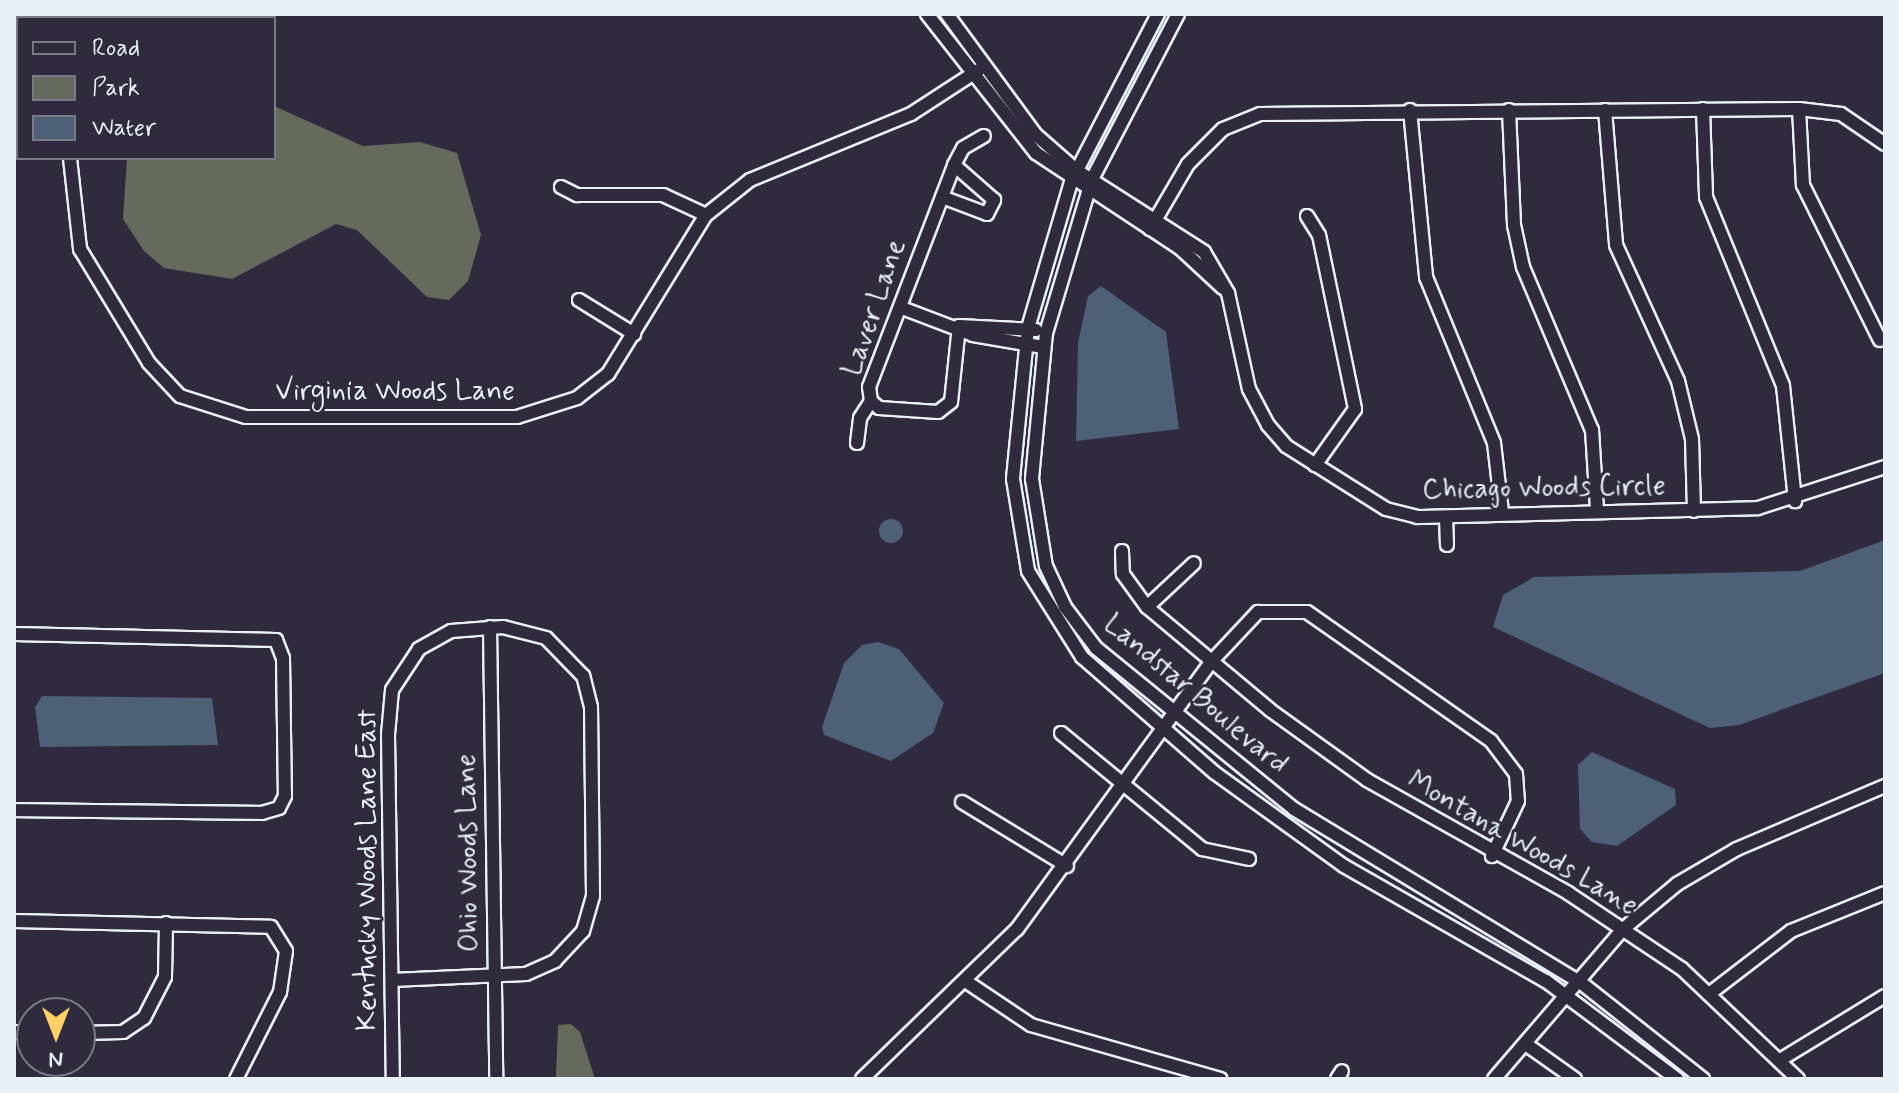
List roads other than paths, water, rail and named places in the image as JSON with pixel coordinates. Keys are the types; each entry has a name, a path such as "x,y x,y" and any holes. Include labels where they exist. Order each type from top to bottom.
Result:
{"street":[{"path":"927,14 1012,131 1074,176"},
{"path":"947,14 1035,134 1074,176"},
{"name":"Landstar Boulevard","path":"1158,14 1074,176 1028,328 1013,479 1028,571 1082,657 1163,730 1344,866 1568,996 1677,1079"},
{"name":"Landstar Boulevard","path":"1178,14 1089,186 1046,333 1032,479 1046,566 1096,648 1173,715 1358,853 1580,982 1703,1079"},
{"name":"Virginia Woods Lane","path":"70,160 80,249 161,378 219,413 544,413 608,374 706,215 786,159 911,114 985,66"},
{"path":"1703,109 1706,197 1783,386 1795,501"},
{"path":"1799,109 1803,185 1880,340"},
{"path":"1153,224 1188,164 1223,129 1260,114 1410,110 1799,109 1841,114 1885,144"},
{"path":"1410,110 1426,277 1494,443 1502,512"},
{"path":"1509,110 1517,239 1592,430 1597,509"},
{"path":"1605,110 1616,245 1678,381 1692,439 1694,511"},
{"name":"Laver Lane","path":"959,326 951,402 938,412 879,408 871,401 869,387 902,308 954,165 963,148 984,136"},
{"path":"942,197 987,214 994,200 954,165"},
{"name":"Chicago Woods Circle","path":"1074,176 1204,252 1228,293 1249,389 1286,446 1386,509 1446,517 1597,509 1694,511 1795,501 1885,467"},
{"path":"561,187 577,195 663,195 706,215"},
{"path":"1307,216 1319,235 1355,409 1315,465"},
{"path":"579,300 634,334"},
{"path":"902,308 959,326 973,335 1043,347"},
{"path":"959,326 1028,328 1046,333"},
{"path":"857,443 871,401"},
{"path":"1446,517 1447,545"},
{"name":"Montana Woods Lane","path":"1122,551 1123,574 1147,607 1211,662 1367,780 1622,930 1709,994 1798,1079"},
{"path":"1147,607 1194,563"},
{"path":"862,1079 967,982 1067,866 1211,662 1258,612 1307,612 1506,756 1518,801 1492,856"},
{"name":"Kentucky Woods Lane East","path":"392,980 495,978 541,969 583,931 593,896 589,697 576,666 546,638 490,627 451,631 419,649 392,690 392,980 393,1079"},
{"name":"Ohio Woods Lane","path":"490,627 496,1079"},
{"path":"14,634 276,640 285,796 279,808 262,813 14,810"},
{"path":"1061,733 1202,849 1249,859"},
{"path":"1494,1079 1527,1045 1622,930 1677,884 1737,849 1885,786"},
{"path":"962,802 1067,866"},
{"path":"1709,994 1791,931 1885,893"},
{"path":"14,921 253,925 282,935 280,992 236,1079"},
{"path":"96,1033 123,1032 144,1018 165,977 166,923"},
{"path":"967,982 1031,1025 1220,1079"},
{"path":"1780,1060 1885,996"},
{"path":"1527,1045 1575,1079"}],"water":[{"path":"1101,286 1166,332 1179,429 1076,441 1078,343 1088,296"},
{"path":"891,519 902,526 903,531 896,542 891,543 880,536 879,531 886,520"},
{"path":"1885,540 1885,673 1739,725 1710,728 1493,627 1503,595 1534,577 1800,571"},
{"path":"878,642 899,649 944,703 933,733 891,761 824,735 822,727 844,663 862,645"},
{"path":"42,696 212,698 218,745 40,747 35,707"},
{"path":"1592,752 1675,789 1676,805 1617,846 1592,842 1580,829 1578,765"}]}
